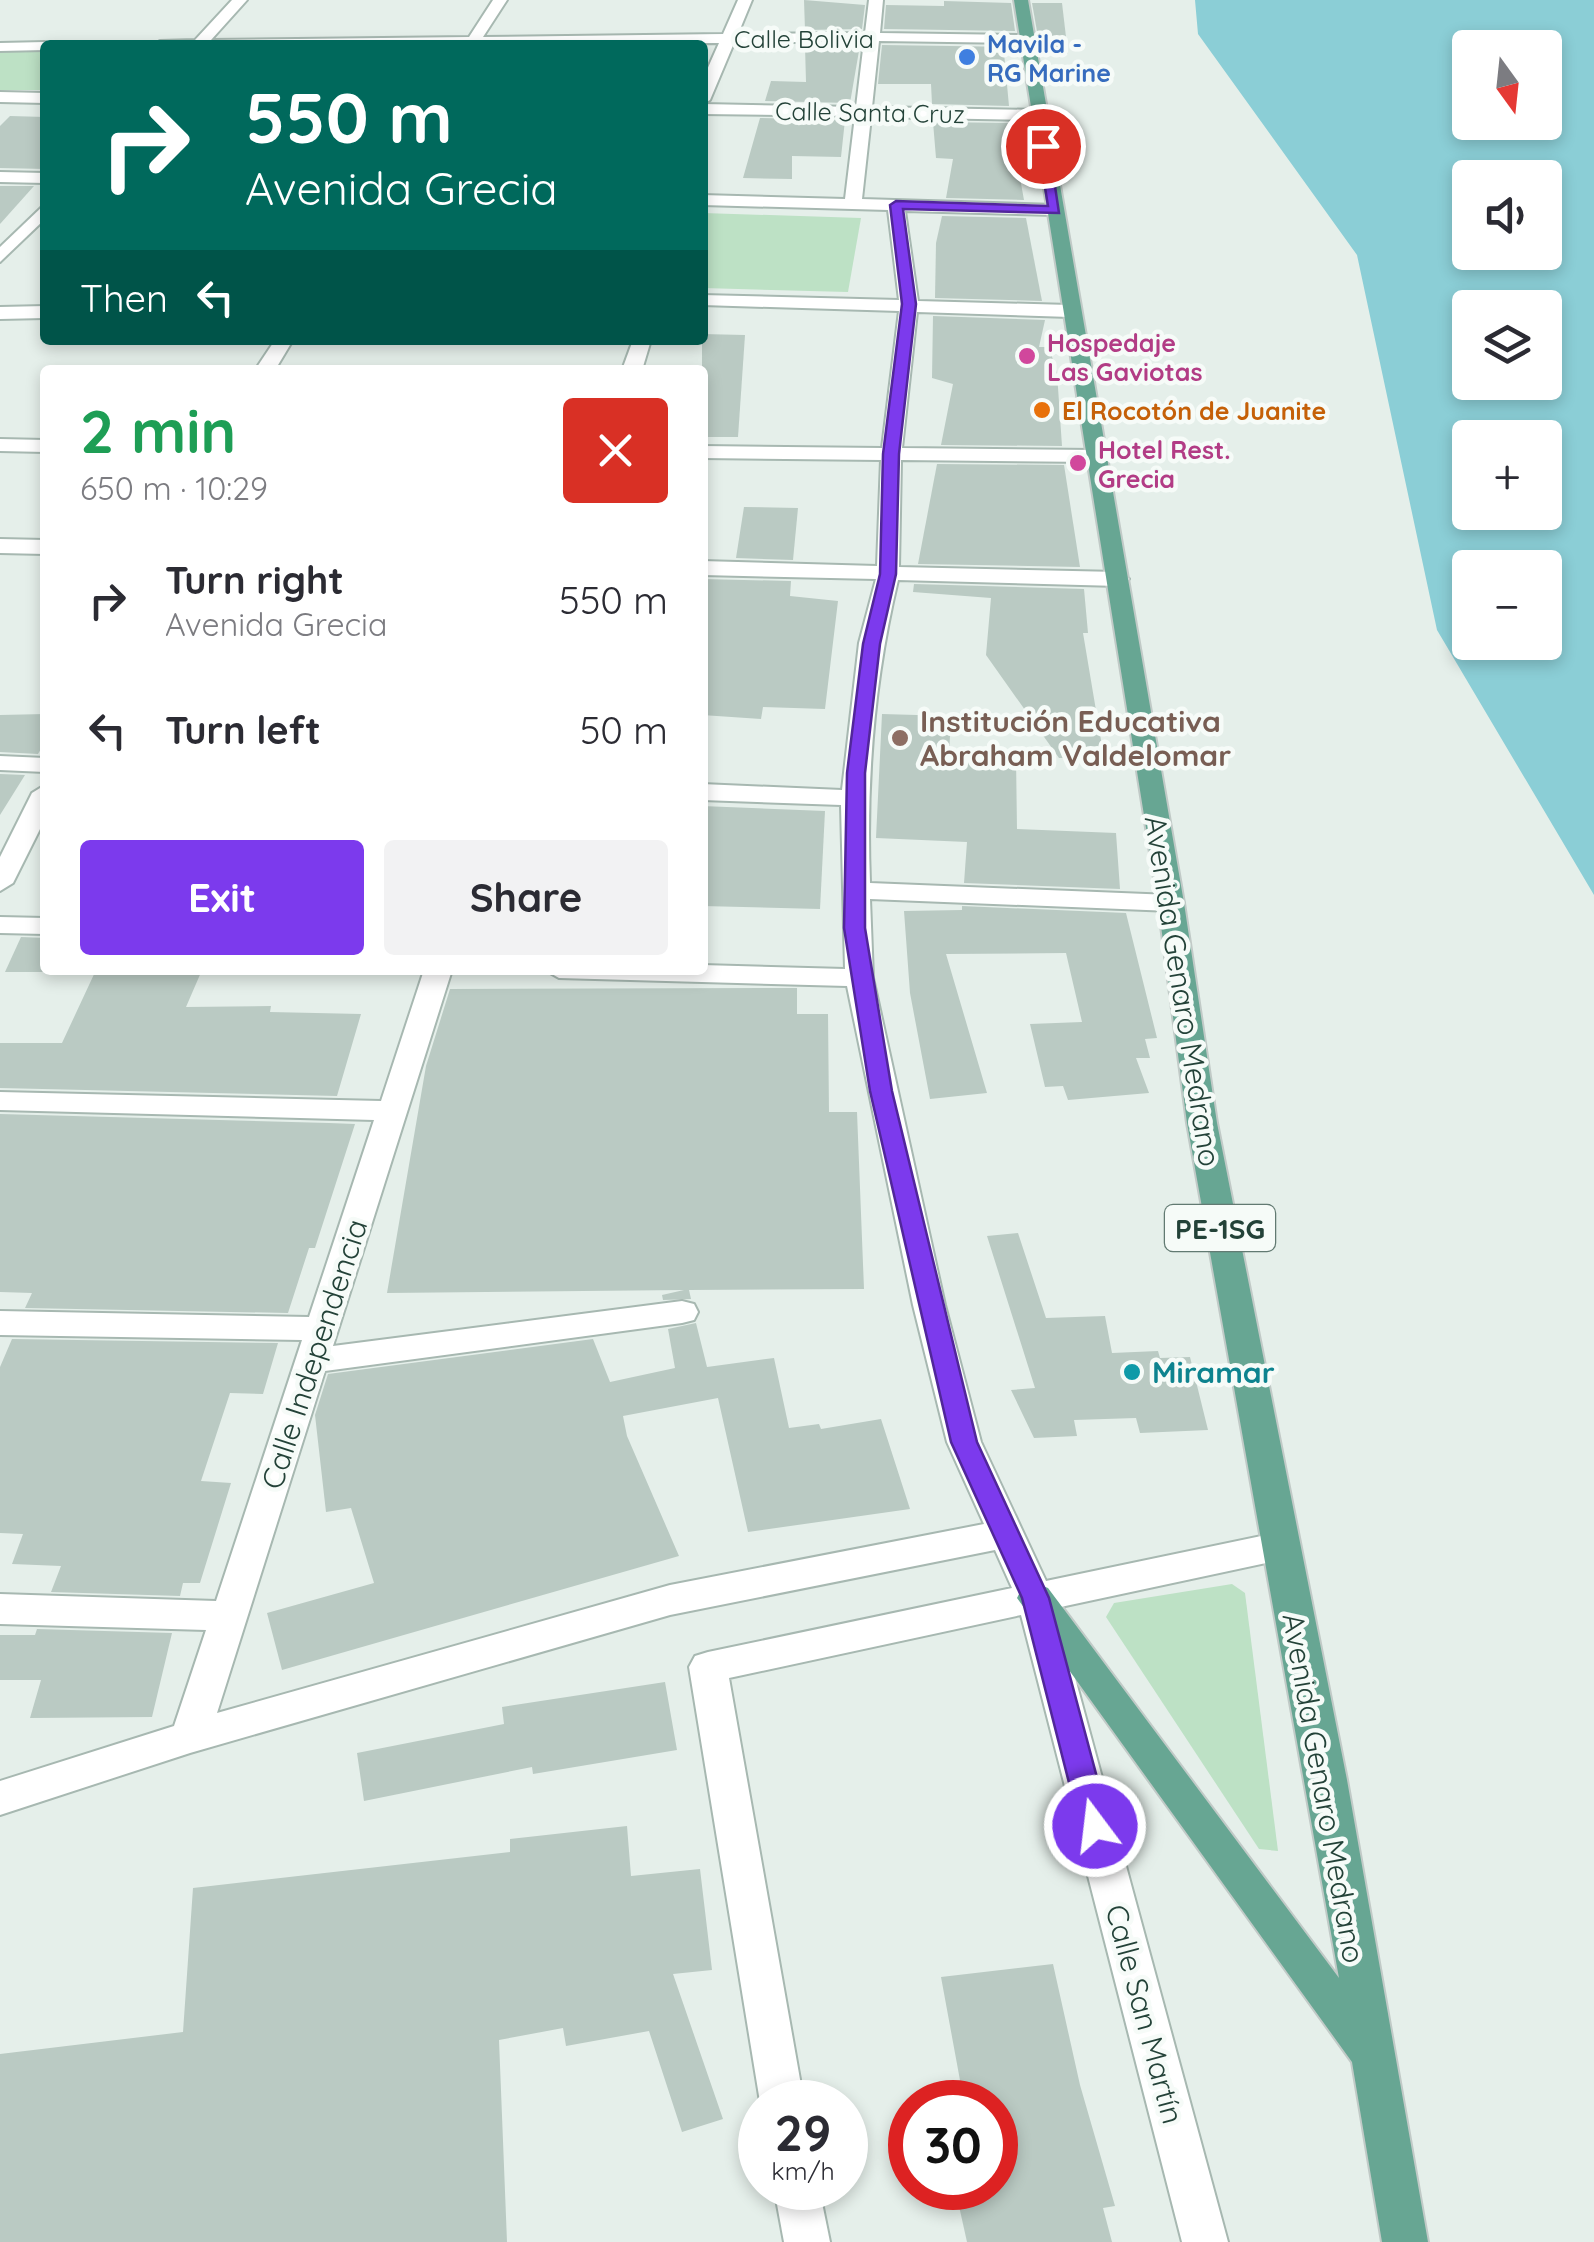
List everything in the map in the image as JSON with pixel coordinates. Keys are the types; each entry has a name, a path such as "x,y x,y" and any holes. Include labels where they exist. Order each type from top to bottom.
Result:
{"main road":[{"name":"PE-1SG","path":"1021,0 1055,210"},
{"name":"Avenida Genaro Medrano","path":"1055,210 1171,903 1185,1020 1217,1211 1327,1782 1404,2242"},
{"path":"1036,1598 1370,2054"}],"street":[{"path":"204,40 240,0"},
{"path":"474,40 500,0"},
{"path":"708,84 744,0"},
{"path":"853,204 876,0"},
{"name":"Calle Bolivia","path":"624,40 1028,40"},
{"path":"0,46 40,46"},
{"path":"0,97 40,98"},
{"name":"Calle Santa Cruz","path":"708,109 1037,115"},
{"path":"0,176 40,178"},
{"path":"708,200 1055,210"},
{"name":"Calle San Martín","path":"896,205 909,304 891,454 888,574 872,644 854,798 859,978 920,1266 960,1425 1004,1534 1036,1598 1205,2242"},
{"path":"0,257 40,215"},
{"path":"708,300 1070,311"},
{"path":"0,313 40,312"},
{"path":"0,445 40,446"},
{"path":"708,452 1094,456"},
{"path":"0,546 40,547"},
{"path":"708,568 1118,580"},
{"path":"0,763 40,765"},
{"path":"708,792 854,798"},
{"path":"0,884 40,803"},
{"path":"854,890 1171,903"},
{"path":"0,925 40,926"},
{"path":"708,974 859,978"},
{"name":"Calle Independencia","path":"190,1737 436,975"},
{"path":"0,1101 392,1111"},
{"path":"0,1323 316,1345 682,1312"},
{"path":"0,1798 190,1737 670,1600 1004,1534"},
{"path":"778,2080 708,1668 1280,1546"},
{"path":"0,1610 230,1616"},
{"path":"801,2210 807,2242"}],"green space":[{"path":"0,51 40,51 40,90 0,90"},
{"path":"708,213 861,218 848,292 708,288"},
{"path":"1232,1584 1245,1593 1278,1851 1259,1849 1106,1617 1114,1603"}],"water":[{"path":"1195,0 1594,0 1594,895 1455,660 1562,660 1562,550 1452,550 1452,655 1437,630 1357,255 1198,34"}],"building":[{"path":"804,0 865,5 862,29 805,30"},
{"path":"944,1 1011,3 1015,31 884,29 886,5 944,6"},
{"path":"1032,3 1062,3 1068,54 1041,54"},
{"path":"860,45 850,103 765,101 771,81 806,82 805,46"},
{"path":"882,45 1018,47 1019,53 1004,53 1009,106 932,104 931,84 878,84"},
{"path":"10,116 40,117 40,169 0,168 0,126"},
{"path":"760,118 845,120 841,157 792,156 792,179 743,178"},
{"path":"933,122 1010,123 1024,200 946,198 953,159 936,158"},
{"path":"0,186 34,186 0,224"},
{"path":"942,216 1026,218 1042,301 935,298 936,243"},
{"path":"933,316 1045,320 1039,347 1049,347 1057,373 1062,446 941,445 953,384 932,378"},
{"path":"708,334 745,335 738,437 708,437 708,365 702,365 702,345 708,345"},
{"path":"937,464 1064,465 1080,567 918,564"},
{"path":"744,507 798,508 793,560 736,558"},
{"path":"708,579 791,581 790,596 838,601 825,709 763,707 761,719 708,715"},
{"path":"914,584 1084,589 1088,633 1083,633 1104,758 1059,758 986,655 991,598 913,592"},
{"path":"40,714 38,754 0,752 0,715"},
{"path":"882,714 951,716 949,755 1016,757 1017,829 1116,833 1120,889 964,883 967,842 876,838"},
{"path":"0,774 25,775 0,815"},
{"path":"708,806 825,811 820,909 708,906"},
{"path":"962,906 1126,913 1157,1038 1145,1039 1150,1058 1136,1058 1149,1093 1068,1100 1063,1086 1045,1087 1030,1024 1082,1022 1066,953 946,954 987,1093 930,1099 910,993 904,911 962,910"},
{"path":"21,937 40,938 40,972 5,972"},
{"path":"94,975 200,975 186,1007 271,1006 270,1012 361,1014 337,1096 0,1088 0,1043 62,1043"},
{"path":"797,988 797,1014 828,1014 829,1112 857,1112 864,1289 689,1290 691,1299 663,1300 662,1295 684,1290 387,1293 426,1066 450,989"},
{"path":"0,1114 355,1124 315,1248 309,1248 288,1313 25,1308 32,1293 0,1292"},
{"name":"Miramar","path":"1018,1233 1046,1318 1105,1316 1112,1353 1158,1351 1160,1358 1190,1357 1208,1430 1140,1433 1136,1418 1074,1420 1077,1436 1034,1438 1011,1390 1035,1388 987,1236"},
{"path":"696,1323 707,1367 774,1358 789,1428 819,1424 821,1429 881,1419 910,1509 748,1532 718,1398 623,1416 627,1436 679,1556 282,1670 267,1613 374,1583 351,1508 326,1512 315,1415 328,1374 593,1339 610,1382 675,1368 668,1329"},
{"path":"12,1339 278,1343 263,1394 230,1393 201,1481 231,1483 200,1583 183,1583 180,1596 51,1592 61,1566 12,1564 23,1534 0,1533 0,1367"},
{"path":"37,1629 172,1633 152,1717 30,1718 41,1680 0,1680 0,1635 35,1635"},
{"path":"665,1682 677,1750 533,1774 532,1767 364,1801 357,1753 504,1724 502,1707"},
{"path":"627,1826 631,1876 700,1869 712,1970 673,1974 723,2119 682,2132 649,2031 566,2046 563,2028 499,2040 507,2242 0,2242 0,2054 183,2032 193,1888 510,1852 510,1839"},
{"path":"1053,1964 1080,2085 1115,2206 1103,2208 1112,2242 967,2242 960,2210 1018,2210 1018,2080 960,2080 941,1977"}],"place":[{"name":"Mavila - RG Marine","path":"967,57"},
{"name":"Hospedaje Las Gaviotas","path":"1027,356"},
{"name":"El Rocotón de Juanite","path":"1042,410"},
{"name":"Hotel Rest. Grecia","path":"1078,463"},
{"name":"Institución Educativa Abraham Valdelomar","path":"900,738"},
{"name":"Miramar","path":"1132,1372"}],"route":[{"path":"1043,146 1055,210 896,205 909,304 891,454 888,574 872,644 856,773 854,928 859,978 881,1091 964,1442 1036,1598 1095,1826"}]}
